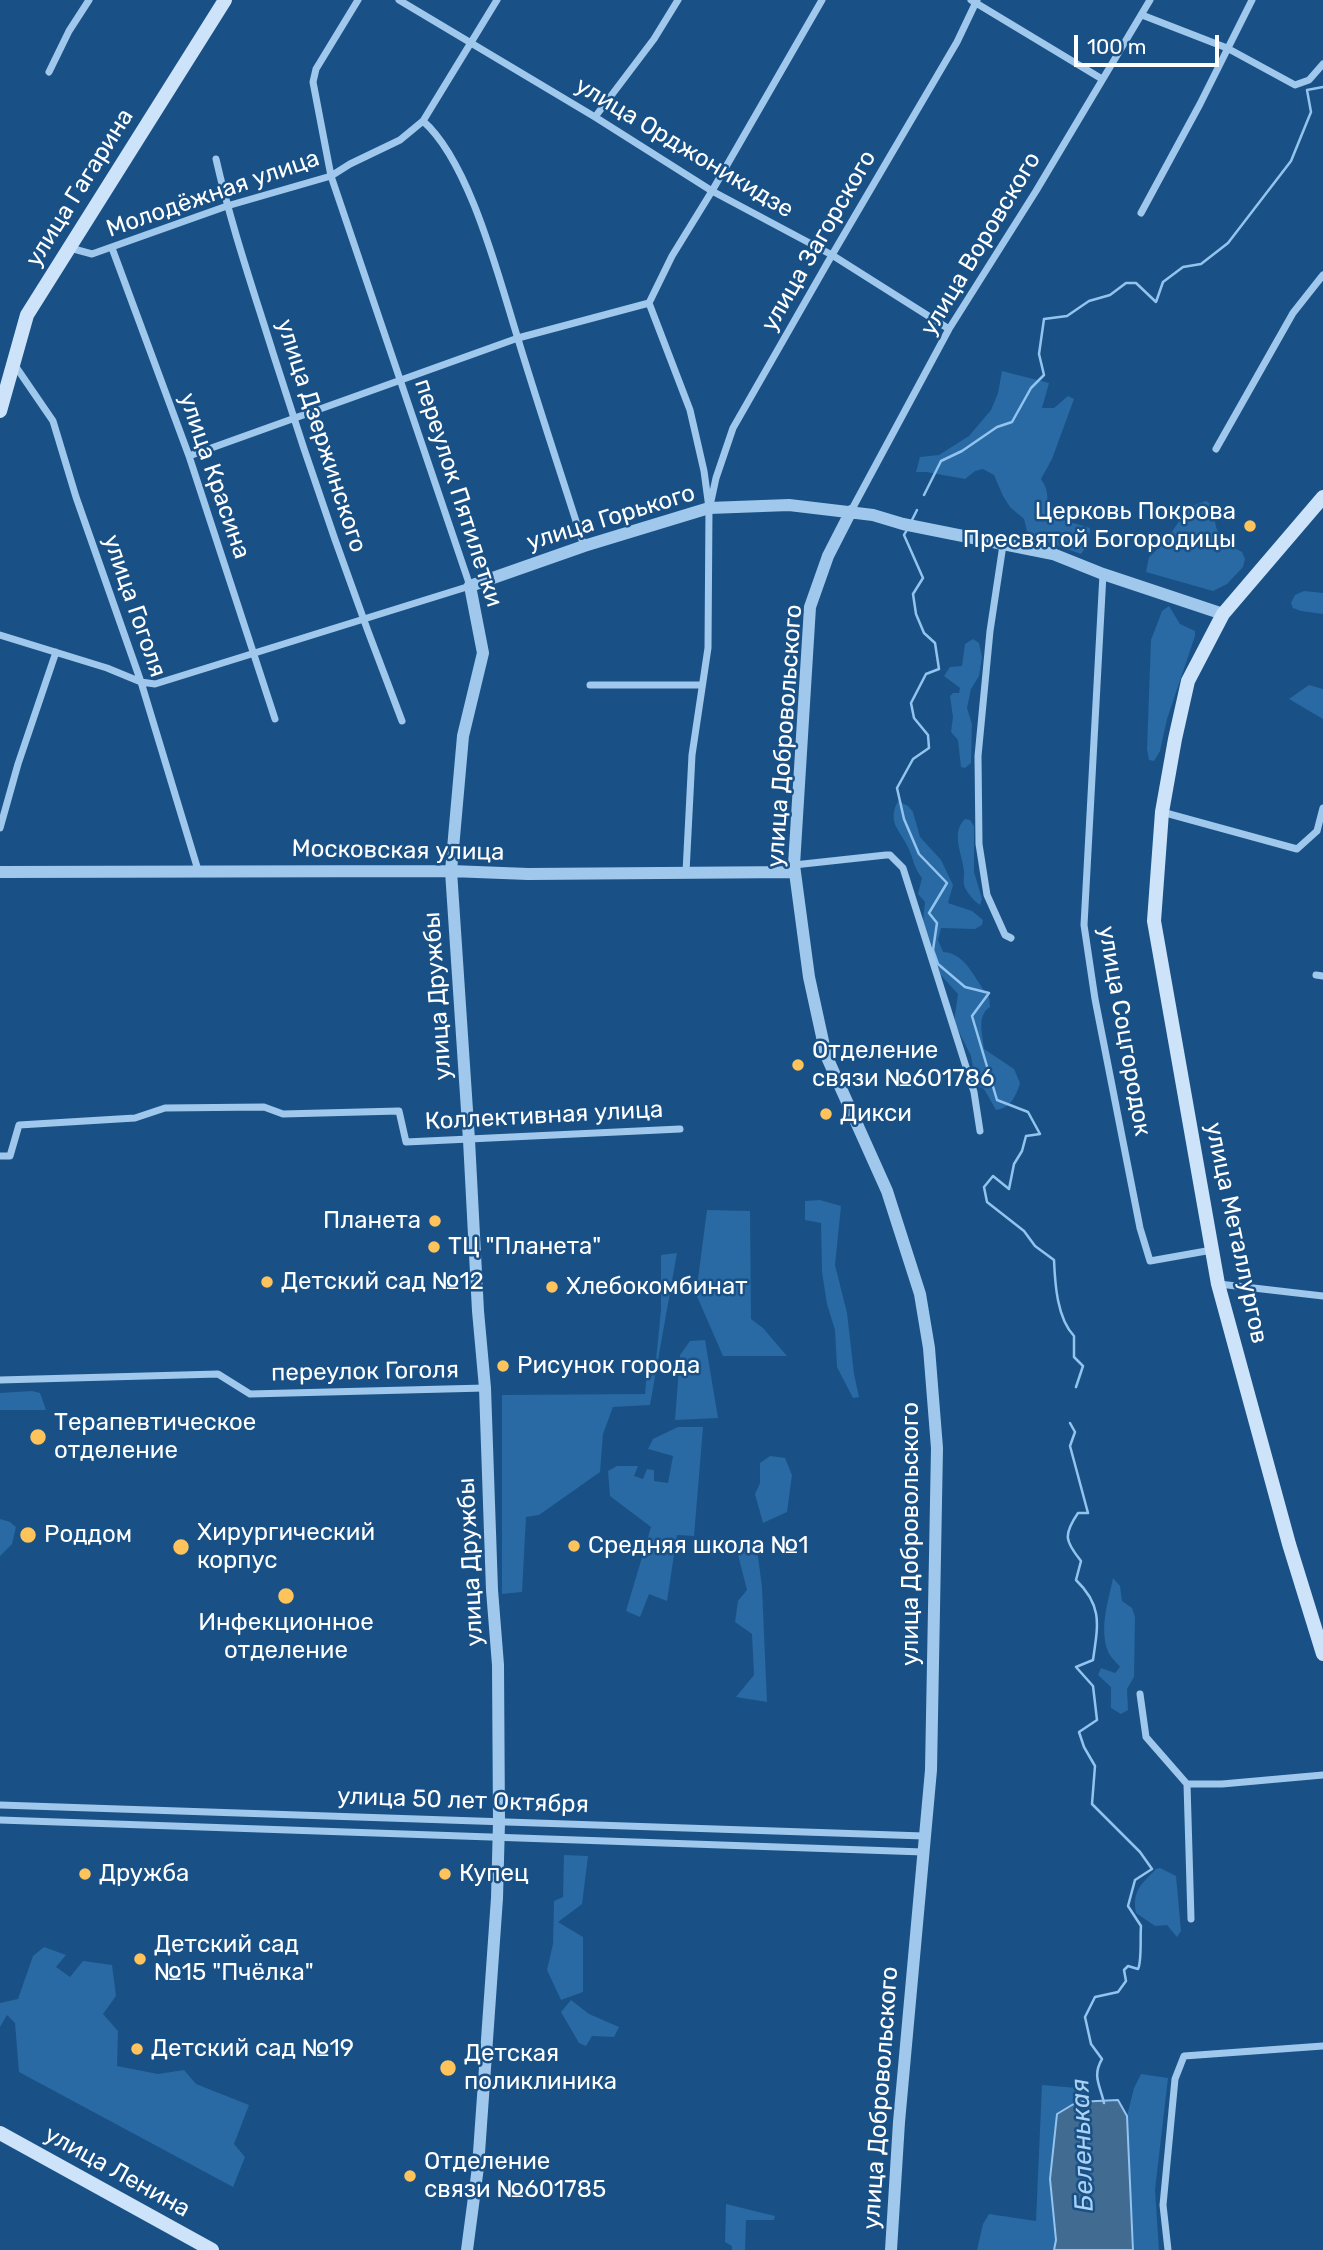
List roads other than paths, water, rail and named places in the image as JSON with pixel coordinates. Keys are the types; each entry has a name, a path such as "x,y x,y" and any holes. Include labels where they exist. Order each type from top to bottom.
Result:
{"main road":[{"name":"улица Гагарина","path":"0,411 27,315 225,0"},
{"name":"улица Металлургов","path":"1323,497 1223,614 1188,681 1162,812 1154,921 1218,1284 1289,1544 1323,1654"},
{"name":"улица Ленина","path":"0,2133 212,2250"}],"street":[{"path":"49,72 69,31 89,0"},
{"name":"переулок Пятилетки","path":"358,0 316,68 313,82 331,176 470,586 483,653 463,736 451,871"},
{"name":"улица Орджоникидзе","path":"399,0 712,191 832,256 949,329"},
{"name":"Молодёжная улица","path":"70,248 92,254 112,248 226,206 331,176 400,140 423,121 497,0"},
{"path":"594,117 654,39 678,0"},
{"path":"686,872 692,755 708,649 709,508 704,471 690,411 649,303 672,256 822,0"},
{"name":"улица Воровского","path":"851,511 949,329 1036,191 1150,0"},
{"path":"1142,213 1252,0"},
{"path":"975,1 1102,79"},
{"name":"улица Загорского","path":"709,508 733,428 957,43 975,1"},
{"path":"1142,15 1227,48 1295,85 1309,80 1323,64"},
{"path":"423,121 434,131 462,177 495,262 584,546"},
{"name":"улица Дзержинского","path":"216,159 226,206 294,418 362,619 402,721"},
{"name":"улица Красина","path":"112,248 189,456 275,719"},
{"path":"1216,449 1293,313 1323,275"},
{"path":"189,456 518,338 649,303"},
{"name":"улица Гоголя","path":"14,363 53,421 76,497 141,682 198,870"},
{"name":"улица Горького","path":"141,682 155,684 254,654 709,508 789,505 851,511 1053,554 1103,574 1223,614"},
{"name":"улица Добровольского","path":"851,511 828,556 810,607 795,869 809,977 826,1055 887,1191 920,1294 929,1348 937,1448 930,1770 899,2122 891,2250"},
{"path":"1003,545 990,631 978,756 979,844 987,895 1005,935 1011,938"},
{"name":"улица Соцгородок","path":"1103,574 1084,925 1095,999 1140,1228 1150,1261 1212,1250"},
{"path":"0,635 107,668 141,682"},
{"path":"0,828 18,764 56,652"},
{"path":"590,685 702,685"},
{"path":"1162,812 1297,849 1317,831 1323,808"},
{"path":"795,869 886,855 890,855 902,868 974,1092 980,1131"},
{"name":"Московская улица","path":"0,872 198,870 528,874 795,869"},
{"name":"улица Дружбы","path":"451,871 485,1388 492,1590 498,1665 497,1898 478,2167 467,2250"},
{"name":"Коллективная улица","path":"0,1156 10,1156 19,1125 135,1118 165,1108 264,1107 283,1114 399,1111 405,1142 680,1129"},
{"path":"1218,1284 1323,1296"},
{"name":"переулок Гоголя","path":"0,1380 218,1374 250,1394 485,1388"},
{"path":"1140,1694 1146,1737 1187,1784 1191,1919"},
{"path":"1187,1784 1223,1784 1323,1774"},
{"name":"улица 50 лет Октября","path":"0,1805 924,1836"},
{"name":"улица 50 лет Октября","path":"0,1820 923,1853"},
{"path":"1168,2250 1163,2205 1175,2079 1184,2056 1323,2046"}],"water":[{"path":"1118,2100 1127,2116 1133,2250 1054,2250 1056,2240 1050,2179 1057,2114 1077,2102"}],"waterway":[{"name":"Беленькая","path":"924,495 941,461 962,451 997,427 1012,422 1031,388 1044,375 1039,354 1044,319 1067,316 1089,301 1110,295 1126,283 1136,283 1156,302 1163,282 1183,267 1201,264 1228,243 1291,161 1311,112 1307,90 1323,87"},
{"name":"Беленькая","path":"911,522 917,510"},
{"name":"Беленькая","path":"908,528 904,535 923,578 913,594 916,614 924,633 935,643 939,669 926,674 911,703 914,718 928,735 929,748 913,759 897,788 904,819 919,854 947,883 929,913 937,923 933,950 938,964 965,987 989,993 972,1016 997,1100 1028,1112 1040,1134 1026,1136 1022,1151 1014,1164 1009,1189 993,1176 984,1187 987,1202 1024,1231 1035,1246 1054,1260 1060,1310 1074,1336 1074,1357 1083,1366 1076,1387"},
{"name":"Беленькая","path":"1070,1423 1075,1432 1070,1446 1088,1513 1078,1513 1070,1527 1068,1538 1081,1561 1076,1580 1091,1599 1097,1626 1093,1660 1076,1667 1093,1686 1097,1720 1079,1732 1095,1766 1092,1804 1140,1852 1152,1869 1135,1880 1128,1906 1141,1926 1138,1969 1128,1966 1124,1970 1126,1981 1118,1992 1095,1997 1085,2017 1091,2044 1102,2059 1097,2076 1104,2103"}],"place":[{"name":"Церковь Покрова Пресвятой Богородицы","path":"1250,526"},
{"name":"Отделение связи №601786","path":"798,1065"},
{"name":"Дикси","path":"826,1114"},
{"name":"Планета","path":"435,1221"},
{"name":"ТЦ \"Планета\"","path":"434,1247"},
{"name":"Детский сад №12","path":"267,1282"},
{"name":"Хлебокомбинат","path":"552,1287"},
{"name":"Рисунок города","path":"503,1366"},
{"name":"Терапевтическое отделение","path":"38,1437"},
{"name":"Роддом","path":"28,1535"},
{"name":"Средняя школа №1","path":"574,1546"},
{"name":"Хирургический корпус","path":"181,1547"},
{"name":"Инфекционное отделение","path":"286,1596"},
{"name":"Дружба","path":"85,1874"},
{"name":"Купец","path":"445,1874"},
{"name":"Детский сад №15 \"Пчёлка\"","path":"140,1959"},
{"name":"Детский сад №19","path":"137,2049"},
{"name":"Детская поликлиника","path":"448,2068"},
{"name":"Отделение связи №601785","path":"410,2176"}]}
